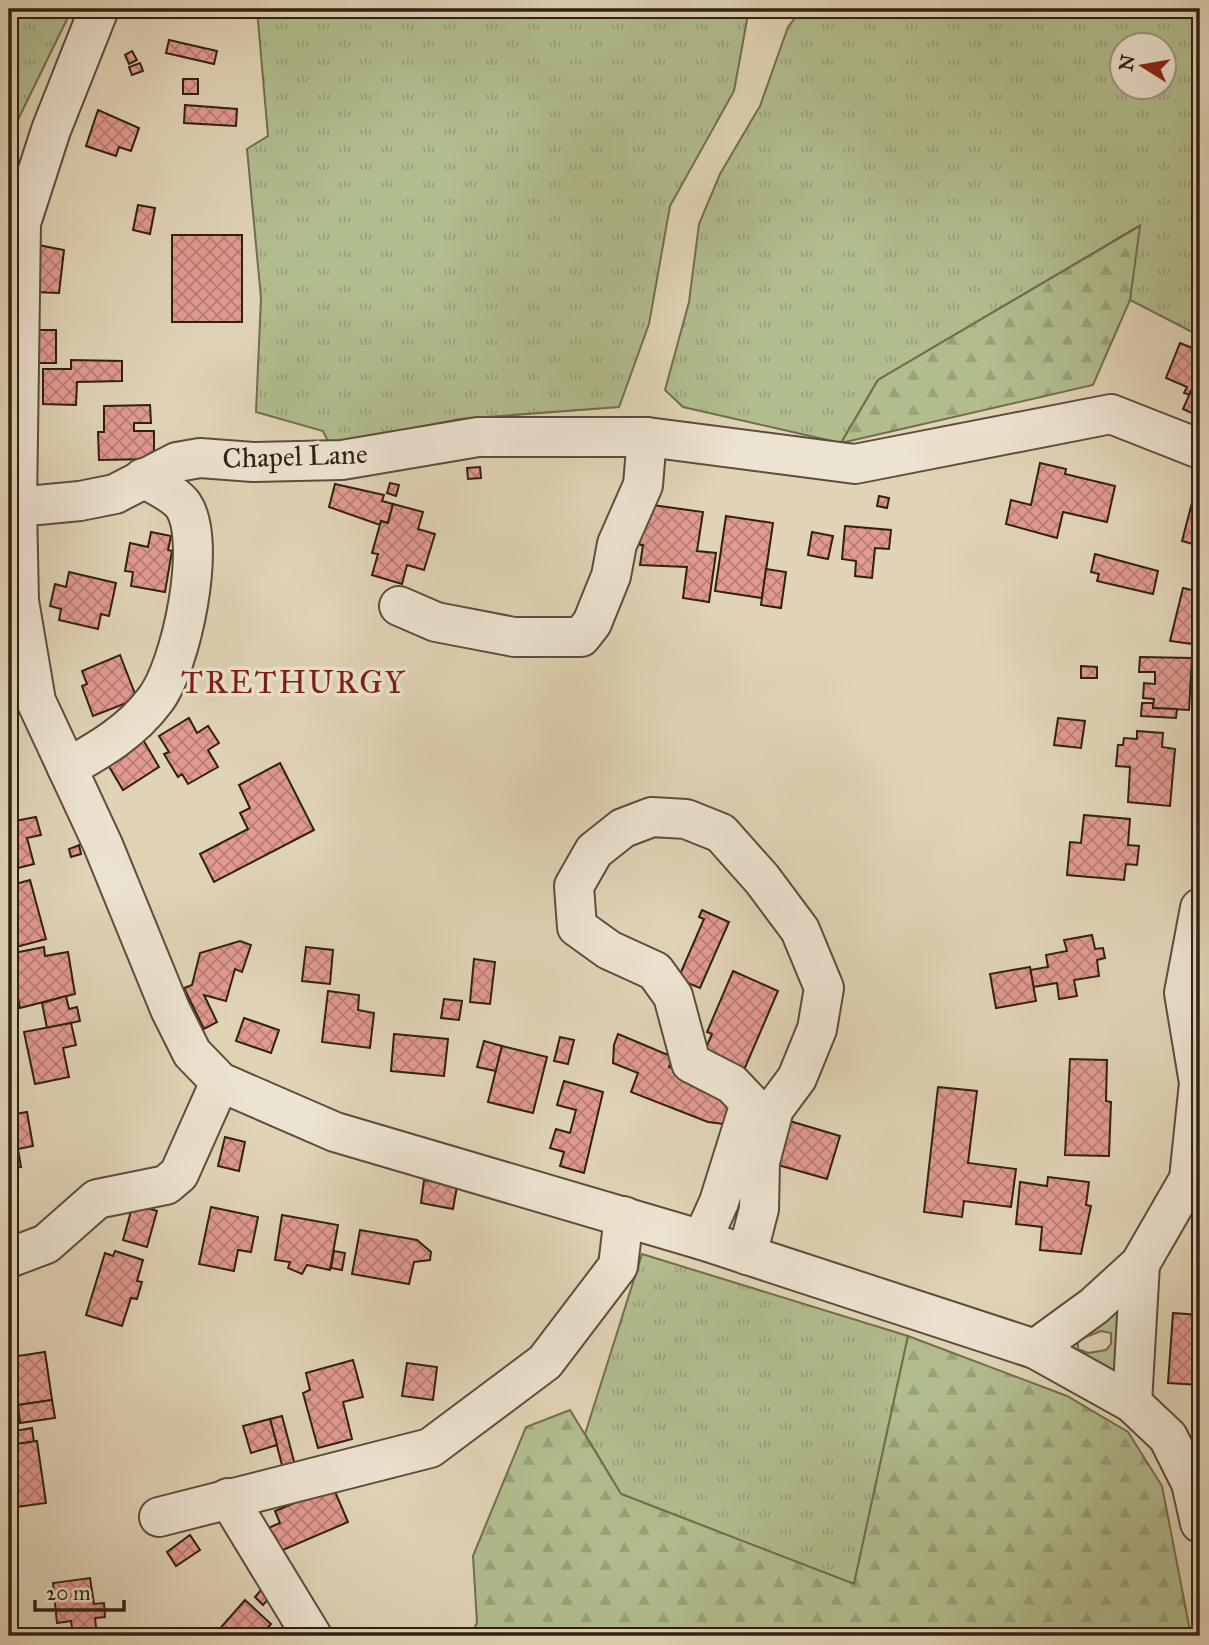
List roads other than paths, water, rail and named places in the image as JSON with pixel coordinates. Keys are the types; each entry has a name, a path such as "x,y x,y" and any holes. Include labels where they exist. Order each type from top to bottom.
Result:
{"street":[{"path":"99,9 51,130 21,223 17,507 22,703 67,768 103,845 170,1009 192,1053 220,1082 335,1132 702,1240 1035,1349 1132,1403 1168,1437 1191,1483 1200,1523"},
{"name":"Chapel Lane","path":"17,507 80,501 115,494 177,462 200,458 253,462 342,460 478,437 635,437 855,464 1111,414 1200,449"},
{"path":"399,606 436,622 514,637 581,637 592,623 611,576 617,544 643,485 635,437"},
{"path":"67,768 113,741 156,699 172,669 183,630 191,582 192,532 182,504 144,478"},
{"path":"702,1240 719,1202 750,1103 733,1084 691,1063 673,996 655,971 609,950 577,927 574,886 594,851 623,828 652,817 685,819 721,833 762,879 800,930 824,988 817,1029 797,1078 774,1109 760,1162 759,1209 747,1255"},
{"path":"1035,1349 1094,1306 1140,1264 1189,1179 1199,1083 1184,993 1200,908"},
{"path":"9,1258 46,1244 97,1199 166,1185 179,1174 220,1082"},
{"path":"159,1517 430,1448 545,1362 618,1266 624,1216"},
{"path":"1132,1403 1140,1264"},
{"path":"228,1498 312,1636"}],"district":[{"name":"TRETHURGY","path":"294,682"}]}
